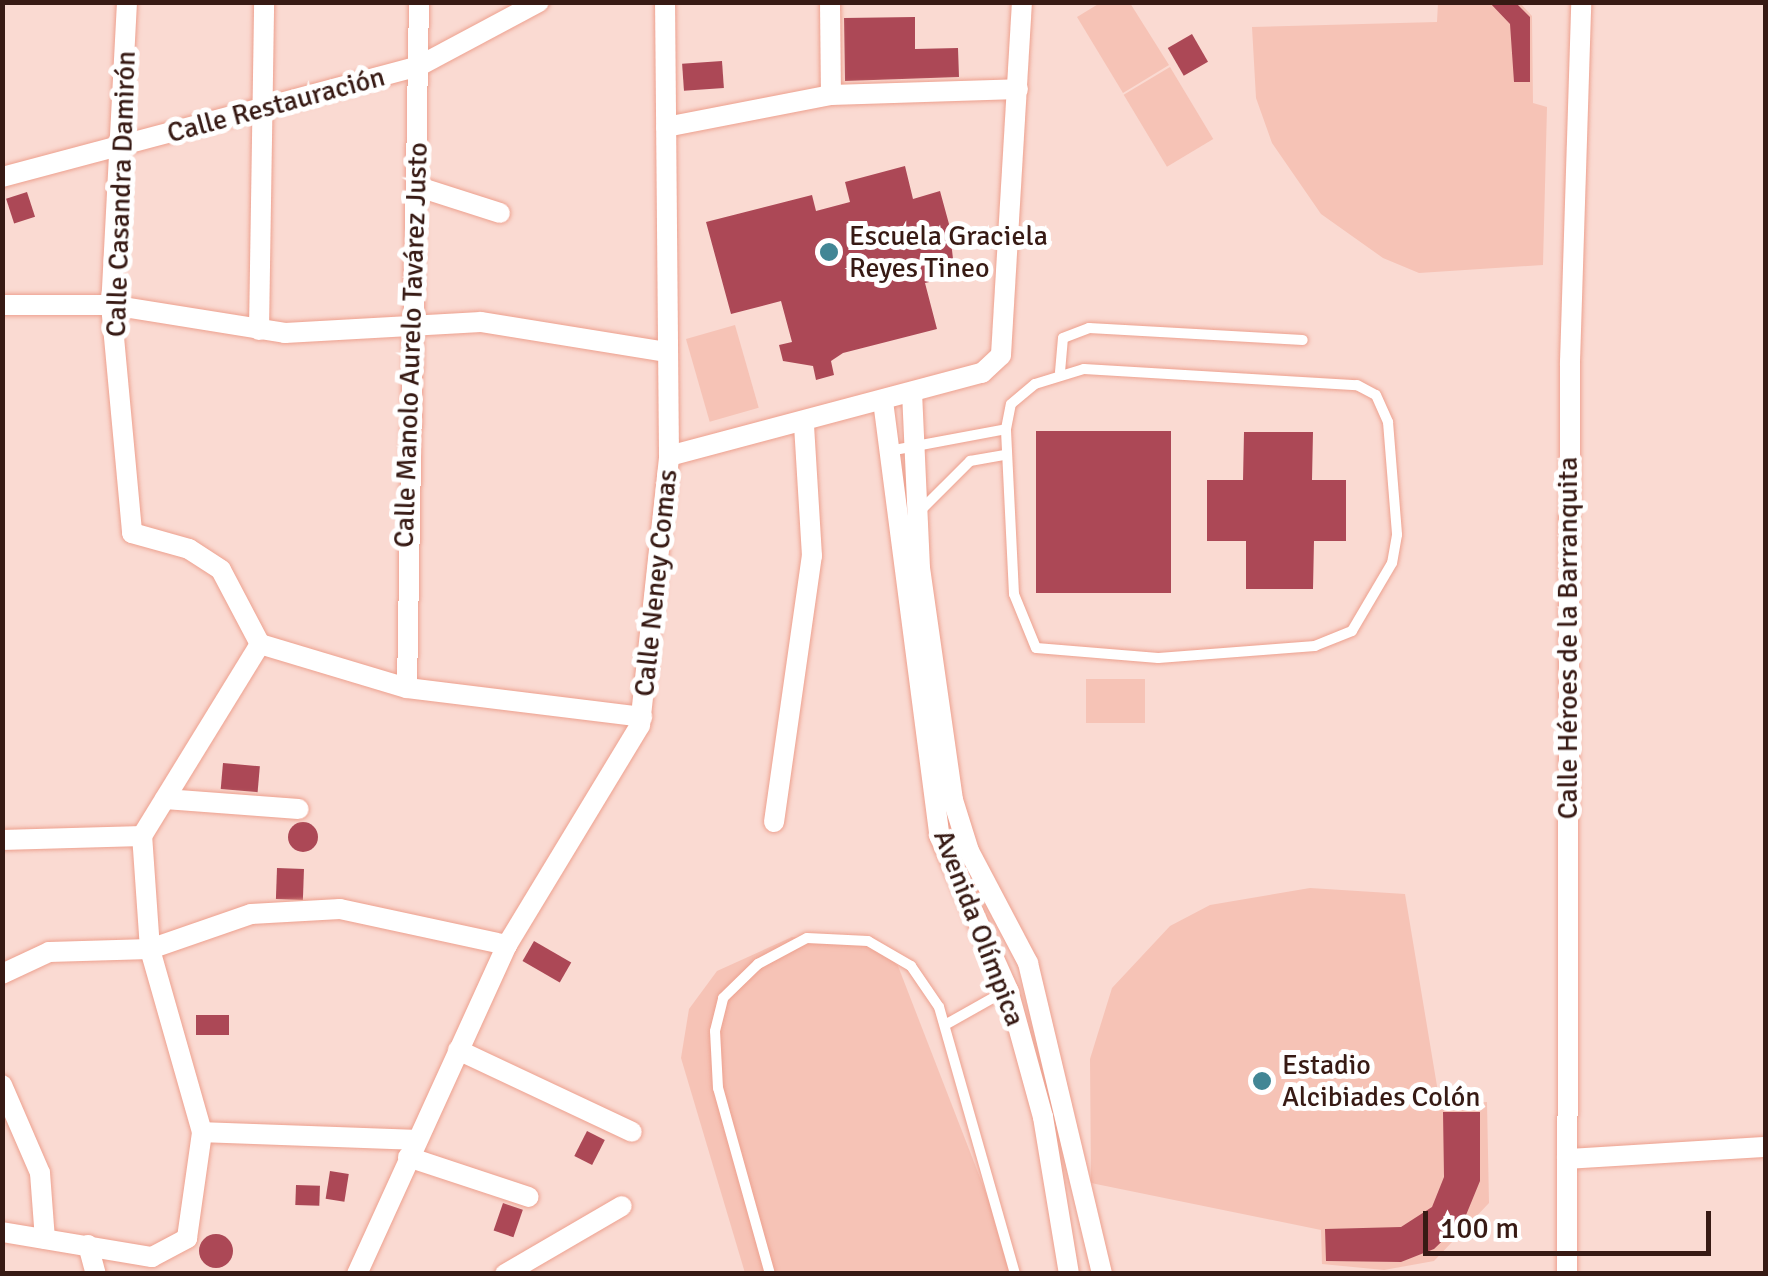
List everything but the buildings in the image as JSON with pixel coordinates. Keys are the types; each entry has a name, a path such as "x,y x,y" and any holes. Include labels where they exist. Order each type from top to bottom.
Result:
{"street":[{"name":"Calle Casandra Damirón","path":"127,2 124,146 111,304 128,525 221,570 260,644"},
{"path":"259,330 266,112 264,2"},
{"name":"Calle Manolo Aurelo Tavárez Justo","path":"407,688 410,330 419,188 419,2"},
{"name":"Calle Restauración","path":"2,177 266,112 419,66 538,2"},
{"name":"Calle Neney Comas","path":"356,1274 508,945 642,716 669,456 665,2"},
{"path":"830,2 830,95"},
{"path":"669,456 804,426 982,373 1001,355 1022,2"},
{"name":"Calle Héroes de la Barranquita","path":"1568,1274 1580,2"},
{"path":"666,127 830,95 1018,89"},
{"path":"419,188 500,213"},
{"path":"2,305 111,304 259,330 410,330 481,322 666,352"},
{"path":"912,392 921,445 918,513 953,800 969,851 1028,963 1102,1274"},
{"name":"Avenida Olímpica","path":"883,400 938,835 1008,990 1043,1117 1069,1274"},
{"path":"774,822 812,556 804,426"},
{"path":"2,1232 163,1258 181,1247 202,1132 150,949 142,836 260,644 407,688 642,716"},
{"path":"165,799 300,809"},
{"path":"2,840 142,836"},
{"path":"2,974 49,952 150,949 251,914 340,909 508,945"},
{"path":"458,1050 632,1132"},
{"path":"2,1086 40,1172 45,1238"},
{"path":"202,1132 412,1148 530,1197"},
{"path":"1568,1160 1766,1147"},
{"path":"519,1270 622,1206"},
{"path":"88,1245 96,1274"}],"lane":[{"path":"1060,372 1063,338 1089,328 1304,340"},
{"path":"1060,372 1357,384 1376,395 1388,422 1397,534 1368,610 1339,640 1315,646 1158,658 1036,648 1014,594 1003,455 1011,404 1060,372"},
{"path":"889,451 1006,429"},
{"path":"900,532 970,460 1003,455"},
{"path":"770,1274 718,1088 722,998 758,964 807,938 868,941 911,966 945,1025 1015,1274"},
{"path":"945,1025 1008,990"}],"shaded area":[{"path":"1100,3 1130,3 1169,65 1123,93 1077,17"},
{"path":"1438,3 1520,3 1532,16 1533,103 1547,107 1543,265 1419,273 1383,258 1321,214 1272,143 1256,98 1252,27 1437,22"},
{"path":"1170,67 1213,139 1167,167 1124,95"},
{"path":"735,325 759,408 710,422 686,339"},
{"path":"1086,679 1145,679 1145,723 1086,723"},
{"name":"Estadio Alcibiades Colón","path":"1310,888 1405,894 1440,1104 1487,1102 1489,1203 1434,1261 1384,1270 1322,1264 1321,1230 1091,1183 1090,1059 1112,988 1170,926 1210,905"},
{"path":"792,937 876,945 898,966 1017,1273 745,1273 681,1058 689,1009 717,971"}],"place":[{"name":"Escuela Graciela Reyes Tineo","path":"829,252"},
{"name":"Estadio Alcibiades Colón","path":"1262,1081"}]}
